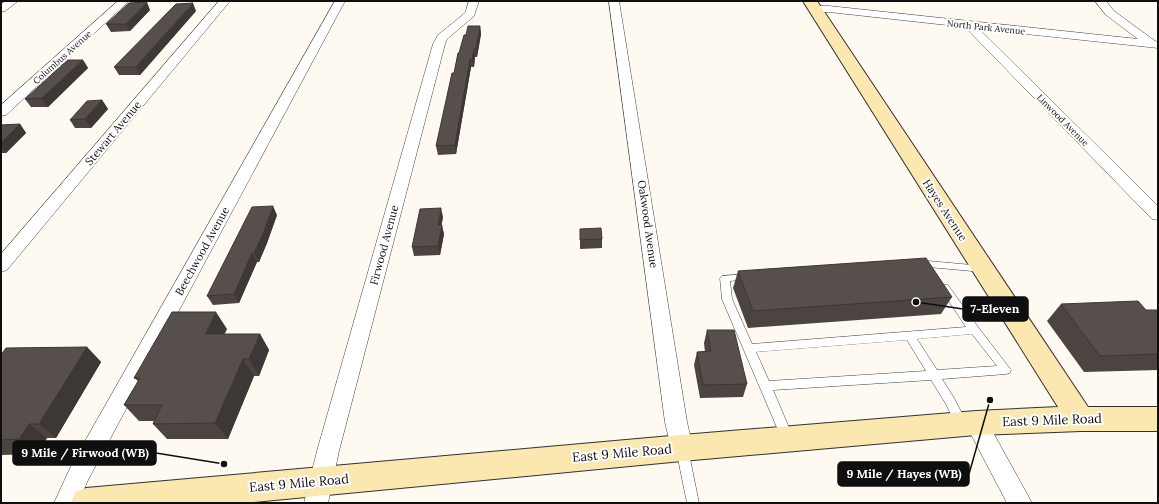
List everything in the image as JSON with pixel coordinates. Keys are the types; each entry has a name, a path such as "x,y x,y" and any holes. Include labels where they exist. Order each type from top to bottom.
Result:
{"main road":[{"name":"Hayes Avenue","path":"812,5 1081,419"},
{"name":"East 9 Mile Road","path":"86,503 318,492 682,448 969,423 1081,419 1158,419"}],"street":[{"path":"1,9 12,1"},
{"name":"Columbus Avenue","path":"1,112 124,1"},
{"name":"Stewart Avenue","path":"1,266 225,1"},
{"name":"Beechwood Avenue","path":"66,503 84,465 340,1"},
{"name":"Firwood Avenue","path":"318,492 439,44 442,37 470,14 474,1"},
{"name":"Oakwood Avenue","path":"614,1 676,422 682,448"},
{"path":"1100,1 1110,13 1156,46"},
{"name":"North Park Avenue","path":"812,5 969,25 1156,46"},
{"name":"Linwood Avenue","path":"969,25 1158,215"},
{"path":"969,423 1020,503"}],"lane":[{"path":"766,386 1006,370 974,330 939,279 924,264 983,269"},
{"path":"757,276 726,278 727,299 766,386 787,439"},
{"path":"749,348 974,330"},
{"path":"910,336 933,374 969,423"},
{"path":"682,448 692,503"}],"building":[{"path":"147,2 126,24 106,24 129,3"},
{"path":"193,3 136,67 114,67 176,4"},
{"path":"468,26 480,26 476,49 474,49 472,59 470,59 455,145 436,146 452,73 454,73 458,53 464,35 466,35"},
{"path":"67,60 83,60 42,98 25,99"},
{"path":"102,100 85,119 70,120 87,101"},
{"path":"20,124 1,143 1,125"},
{"path":"273,206 263,234 254,253 252,253 234,294 207,296 252,207"},
{"path":"441,208 438,225 442,225 438,246 412,247 420,209"},
{"path":"601,228 602,239 580,240 580,229"},
{"path":"926,258 952,297 753,311 738,271"},
{"path":"1138,301 1146,310 1158,310 1158,354 1100,356 1061,304"},
{"path":"172,312 216,312 205,334 260,334 249,359 243,359 215,423 153,424 162,405 124,405 140,378 134,378"},
{"path":"707,330 734,330 747,384 703,385 697,352 711,351"},
{"path":"87,347 39,424 29,424 19,439 1,440 1,355 6,348"}],"place":[{"name":"7-Eleven","path":"916,302"},
{"name":"9 Mile / Hayes (WB)","path":"990,400"},
{"name":"9 Mile / Firwood (WB)","path":"224,464"}]}
